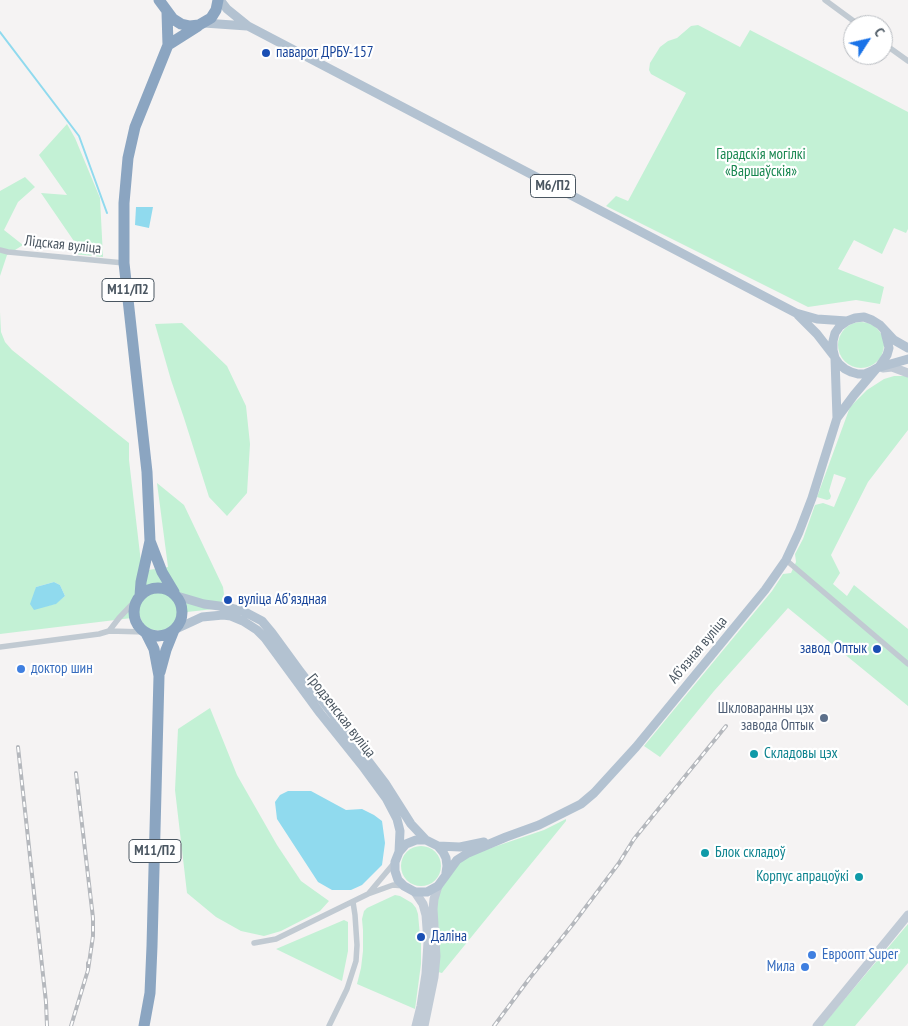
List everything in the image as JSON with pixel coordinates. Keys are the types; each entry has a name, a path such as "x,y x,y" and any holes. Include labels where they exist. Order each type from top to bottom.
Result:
{"highway":[{"path":"168,45 214,14 219,0"},
{"name":"М11/П2","path":"164,5 173,19 181,24 190,26 201,24"},
{"name":"М11/П2","path":"144,1026 150,993 159,676 154,649 146,632 138,625 134,617 134,608 139,597 150,541 147,472 124,263 124,202 128,158 135,127 168,45 164,5"},
{"name":"М11/П2","path":"150,541 162,572 182,607 183,613 180,624 175,629 166,650 159,676"},
{"path":"139,597 147,590 156,587 165,588 175,594"},
{"path":"146,632 151,635 161,636 175,629"}],"main road":[{"name":"М6/П2","path":"219,0 248,26 796,313 817,319 847,320 864,317 880,325 894,340 908,348"},
{"name":"М6/П2","path":"201,24 248,26"},
{"name":"М6/П2","path":"796,313 817,334 839,364 851,372 865,374 878,368 908,360"},
{"path":"835,358 832,350 832,341 840,326 847,320"},
{"path":"878,368 887,355 889,348 885,332"},
{"name":"Абʼязная вуліца","path":"438,886 457,860 468,853 539,826 581,804 594,793 655,724 765,590 786,560 800,532 837,418 835,358"},
{"name":"Абʼязная вуліца","path":"837,418 878,368"},
{"name":"Гродзенская вуліца","path":"175,594 204,604 243,610 262,621 385,783 411,824 426,840"},
{"name":"Гродзенская вуліца","path":"175,629 202,617 224,615 243,620 257,630 386,798 397,819 400,831 399,852"},
{"name":"Абʼязная вуліца","path":"426,840 438,846 460,847 506,837"},
{"path":"426,840 416,840 406,844 399,852 395,862 395,871 398,880 415,892 427,892 438,886"},
{"path":"438,846 446,858 446,873"}],"street":[{"path":"825,0 845,15"},
{"path":"893,51 908,62"},
{"name":"Лідская вуліца","path":"0,250 124,263"},
{"path":"908,360 908,367"},
{"path":"878,368 892,367 908,373"},
{"path":"786,560 908,664"},
{"path":"109,631 139,597"},
{"path":"0,647 109,631 146,632"},
{"path":"368,894 395,862"},
{"path":"254,943 276,939 368,894 393,885 404,886"},
{"name":"Абʼязная вуліца","path":"424,1026 434,977 436,956 433,909 438,886"},
{"path":"415,892 426,915 428,942 426,974 416,1026"},
{"path":"329,1026 347,989 356,961 356,915 353,902"},
{"path":"817,1026 908,915"}],"green space":[{"name":"Гарадскія могілкі «Варшаўскія»","path":"698,25 740,47 750,30 908,112 908,229 906,233 894,228 882,254 854,240 838,269 884,287 880,304 856,300 808,307 606,206 616,196 628,201 686,93 651,74 649,70 650,63 660,47 668,41 677,38 691,26"},
{"path":"67,124 75,138 100,198 103,257 74,254 78,247 41,193 67,195 39,155"},
{"path":"25,177 35,187 18,202 4,230 23,245 7,255 0,276 0,191"},
{"path":"0,312 1,332 5,342 12,350 129,443 129,460 142,571 168,567 157,483 184,505 223,587 224,594 221,603 214,609 178,613 172,626 161,631 149,629 143,624 140,617 0,634","holes":["54,582 60,585 65,596 55,604 34,609 36,587"]},
{"path":"861,322 874,326 880,332 884,345 880,358 874,364 861,368 848,364 842,358 838,345 842,332 848,326"},
{"path":"182,323 227,366 246,406 250,444 247,493 227,516 209,497 155,324"},
{"path":"894,376 908,377 908,430 868,482 831,555 840,573 833,584 847,596 854,585 908,629 908,706 788,608 714,691 660,757 644,746 772,591 783,574 791,573 796,562 795,554 803,539 815,505 823,503 834,507 846,478 834,474 829,491 830,499 817,497 850,407 867,390 884,379"},
{"path":"210,708 237,775 277,845 301,881 329,901 320,911 281,931 264,936 241,931 216,917 187,893 175,790 178,729"},
{"path":"566,819 442,973 438,972 439,931 436,907 438,894 459,862 476,853 544,830"},
{"path":"417,846 425,846 432,849 438,855 441,866 438,877 432,883 425,886 417,886 410,883 404,877 401,870 401,862 404,855 410,849"},
{"path":"395,895 412,903 418,914 421,964 415,1009 357,984 363,951 362,919 364,911"},
{"path":"344,920 348,922 348,951 342,981 276,949"},
{"path":"908,924 908,963 855,1026 822,1026"}],"water":[{"path":"136,207 153,207 149,228 135,225"},
{"path":"54,582 60,585 65,596 56,604 34,610 30,604 36,587"},
{"path":"288,791 311,791 346,810 362,809 382,821 385,843 382,865 362,885 351,890 332,890 318,882 277,819 275,802 280,795"}],"waterway":[{"path":"0,32 79,136 107,213"}],"railway":[{"path":"494,1026 619,863 634,839 726,726"},
{"path":"18,747 47,1026"},
{"path":"76,773 93,918 93,936 88,970"},
{"path":"71,1026 88,970 88,963"}],"place":[{"name":"паварот ДРБУ-157","path":"266,53"},
{"name":"вуліца Абʼяздная","path":"228,600"},
{"name":"завод Оптык","path":"877,649"},
{"name":"доктор шин","path":"21,669"},
{"name":"Шкловаранны цэх завода Оптык","path":"824,718"},
{"name":"Складовы цэх","path":"754,754"},
{"name":"Блок складоў","path":"705,853"},
{"name":"Корпус апрацоўкі","path":"859,877"},
{"name":"Даліна","path":"421,937"},
{"name":"Евроопт Super","path":"812,955"},
{"name":"Мила","path":"805,967"}]}
